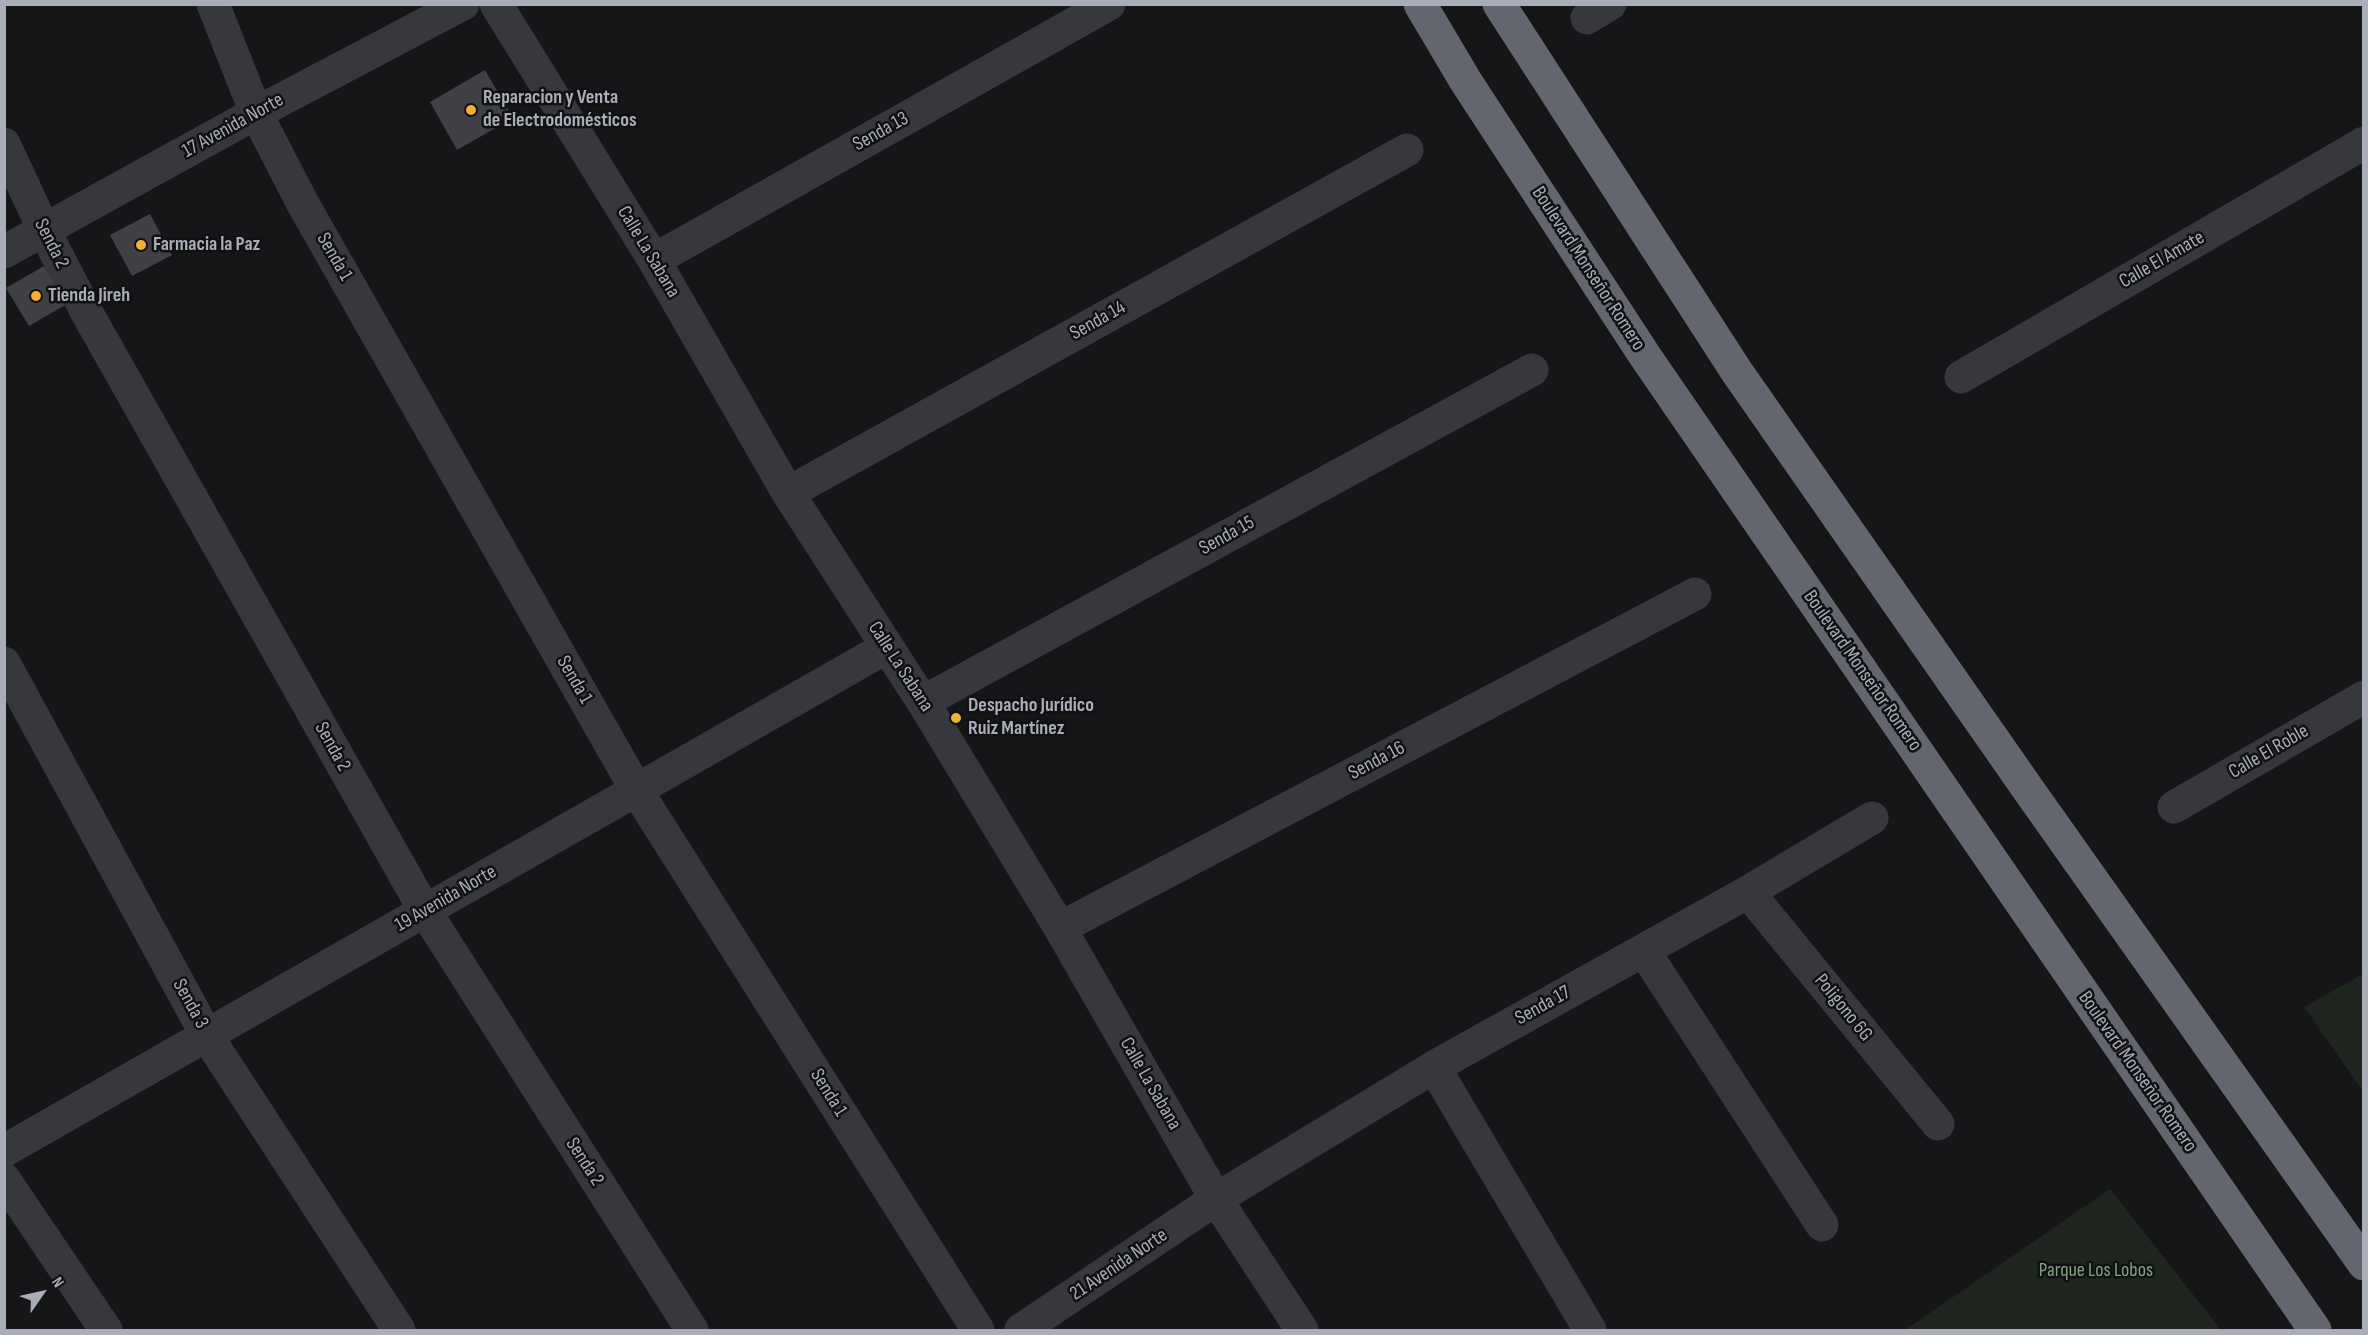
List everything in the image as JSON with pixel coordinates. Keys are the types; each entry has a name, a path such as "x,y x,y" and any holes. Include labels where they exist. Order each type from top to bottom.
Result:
{"highway":[{"name":"Boulevard Monseñor Romero","path":"1420,4 1465,80 1645,356 2315,1330"},
{"path":"1499,4 1737,372 2023,783 2364,1264"}],"street":[{"name":"Senda 1","path":"213,4 256,113 303,204 637,790 978,1330"},
{"name":"17 Avenida Norte","path":"4,252 256,113 463,4"},
{"name":"Calle La Sabana","path":"496,4 654,260 789,493 923,702 1060,928 1216,1199 1302,1330"},
{"name":"Senda 13","path":"654,260 1109,4"},
{"name":"Calle El Amate","path":"1960,377 2364,143"},
{"name":"Senda 2","path":"4,144 44,230 92,324 425,911 692,1330"},
{"name":"Senda 14","path":"789,493 1407,150"},
{"name":"Senda 15","path":"923,702 1532,370"},
{"name":"Senda 16","path":"1060,928 1695,594"},
{"name":"19 Avenida Norte","path":"4,1151 886,647"},
{"name":"Senda 3","path":"4,663 207,1036 399,1330"},
{"name":"Calle El Roble","path":"2174,807 2364,697"},
{"name":"Senda 17","path":"1216,1199 1434,1066 1644,951 1872,818"},
{"name":"Poligono 6G","path":"1748,892 1938,1124"},
{"path":"1644,951 1822,1225"},
{"path":"1434,1066 1590,1330"},
{"path":"4,1179 106,1330"},
{"name":"21 Avenida Norte","path":"1021,1330 1216,1199"}],"green space":[{"path":"2363,974 2363,1091 2304,1007"},
{"name":"Parque Los Lobos","path":"2110,1189 2221,1330 1905,1330"}],"building":[{"name":"Reparacion y Venta de Electrodomésticos","path":"485,70 513,118 457,150 430,102"},
{"name":"Farmacia la Paz","path":"150,214 172,255 132,276 110,235"},
{"name":"Tienda Jireh","path":"44,266 67,304 29,326 6,288"}],"place":[{"name":"Reparacion y Venta de Electrodomésticos","path":"471,110"},
{"name":"Farmacia la Paz","path":"141,245"},
{"name":"Tienda Jireh","path":"36,296"},
{"name":"Despacho Jurídico Ruiz Martínez","path":"956,718"}]}
